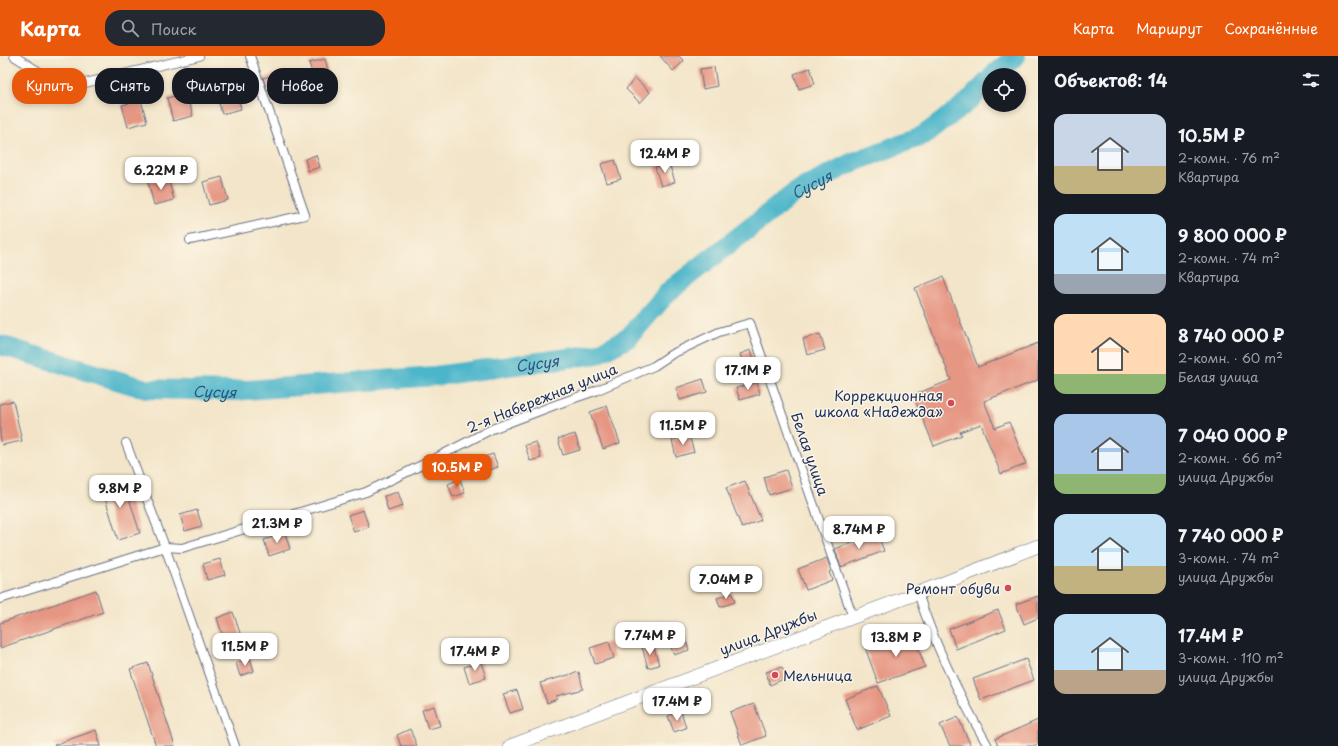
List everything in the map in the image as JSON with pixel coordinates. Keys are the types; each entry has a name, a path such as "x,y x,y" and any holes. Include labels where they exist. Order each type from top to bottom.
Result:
{"main road":[{"name":"улица Дружбы","path":"510,746 918,593 1038,546"}],"street":[{"path":"14,56 62,85 77,85 199,56"},
{"path":"190,240 305,215 250,56"},
{"name":"2-я Набережная улица","path":"0,599 165,547 182,548 366,492 492,429 595,391 654,366 672,354 719,332 750,323"},
{"name":"Белая улица","path":"750,323 854,617"},
{"path":"126,444 165,547 235,746"},
{"path":"918,593 925,615 948,671 988,746"}],"building":[{"path":"660,56 679,56 684,61 673,71"},
{"path":"325,59 327,68 311,68 309,63"},
{"path":"714,67 717,86 703,89 700,69"},
{"path":"810,68 815,84 799,89 794,74"},
{"path":"267,77 267,90 263,78"},
{"path":"635,78 650,92 640,103 626,89"},
{"path":"172,97 172,104 189,104 193,116 173,121 167,98"},
{"path":"142,104 147,122 128,127 122,105"},
{"path":"219,104 240,104 241,109 222,114"},
{"path":"316,155 320,167 308,171 305,159"},
{"path":"615,160 621,179 607,183 601,164"},
{"path":"669,163 675,182 661,186 655,167"},
{"path":"168,177 174,200 154,205 148,182"},
{"path":"222,177 228,200 209,205 203,182"},
{"path":"943,277 978,367 1038,343 1038,380 984,401 995,428 1009,422 1026,464 1001,474 981,424 960,432 962,435 934,446 913,395 951,380 915,288"},
{"path":"820,334 825,350 807,355 803,339"},
{"path":"751,350 755,362 744,365 740,354"},
{"path":"703,379 707,392 680,400 676,388"},
{"path":"757,382 760,394 740,400 736,388"},
{"path":"13,401 22,441 2,445 0,435 0,404"},
{"path":"607,406 620,443 603,449 590,412"},
{"path":"575,434 580,450 563,455 558,439"},
{"path":"689,435 694,452 676,457 672,440"},
{"path":"536,442 541,458 530,461 525,445"},
{"path":"493,454 498,467 489,470 484,457"},
{"path":"786,470 792,488 769,495 764,477"},
{"path":"123,479 140,533 118,540 101,485"},
{"path":"460,479 465,493 453,497 448,484"},
{"path":"745,481 761,520 742,528 726,488"},
{"path":"398,492 403,506 388,511 384,496"},
{"path":"197,510 202,526 185,531 180,515"},
{"path":"363,510 369,527 354,532 348,515"},
{"path":"285,533 290,549 269,556 264,540"},
{"path":"877,533 884,551 841,567 835,549"},
{"path":"827,558 832,580 806,590 798,569"},
{"path":"220,559 225,575 207,580 203,564"},
{"path":"96,590 103,612 0,648 0,623"},
{"path":"732,593 735,602 720,607 717,598"},
{"path":"1038,596 1038,618 1024,624 1016,604"},
{"path":"998,610 1006,629 956,649 949,629"},
{"path":"233,612 241,636 225,642 217,618"},
{"path":"684,634 689,650 674,655 668,639"},
{"path":"913,634 925,667 878,683 866,650"},
{"path":"609,642 614,658 595,664 590,648"},
{"path":"653,644 659,665 648,668 642,647"},
{"path":"250,658 254,671 240,676 236,663"},
{"path":"1026,659 1034,680 981,700 973,679"},
{"path":"481,662 486,678 469,683 464,667"},
{"path":"148,663 175,746 156,746 130,669"},
{"path":"782,667 786,678 770,685 766,672"},
{"path":"579,672 583,689 556,696 557,699 547,703 540,683"},
{"path":"878,686 891,716 857,730 845,699"},
{"path":"517,690 523,709 510,713 503,694"},
{"path":"754,704 766,736 742,745 730,712"},
{"path":"434,706 440,726 428,729 422,710"},
{"path":"681,711 686,728 674,732 668,716"},
{"path":"958,717 971,746 950,746 940,725"},
{"path":"1038,720 1038,744 1033,746 998,746 995,739"},
{"path":"410,729 417,746 401,746 397,735"},
{"path":"96,730 101,746 54,746 54,745"}],"waterway":[{"name":"Сусуя","path":"1001,68 1016,56"},
{"name":"Сусуя","path":"0,345 146,389 233,391 435,376 597,354 628,338 669,291 797,191 851,163 924,135 968,102 982,87"}],"place":[{"name":"Коррекционная школа «Надежда»","path":"951,403"},
{"name":"Ремонт обуви","path":"1008,588"},
{"name":"Мельница","path":"775,675"}]}
